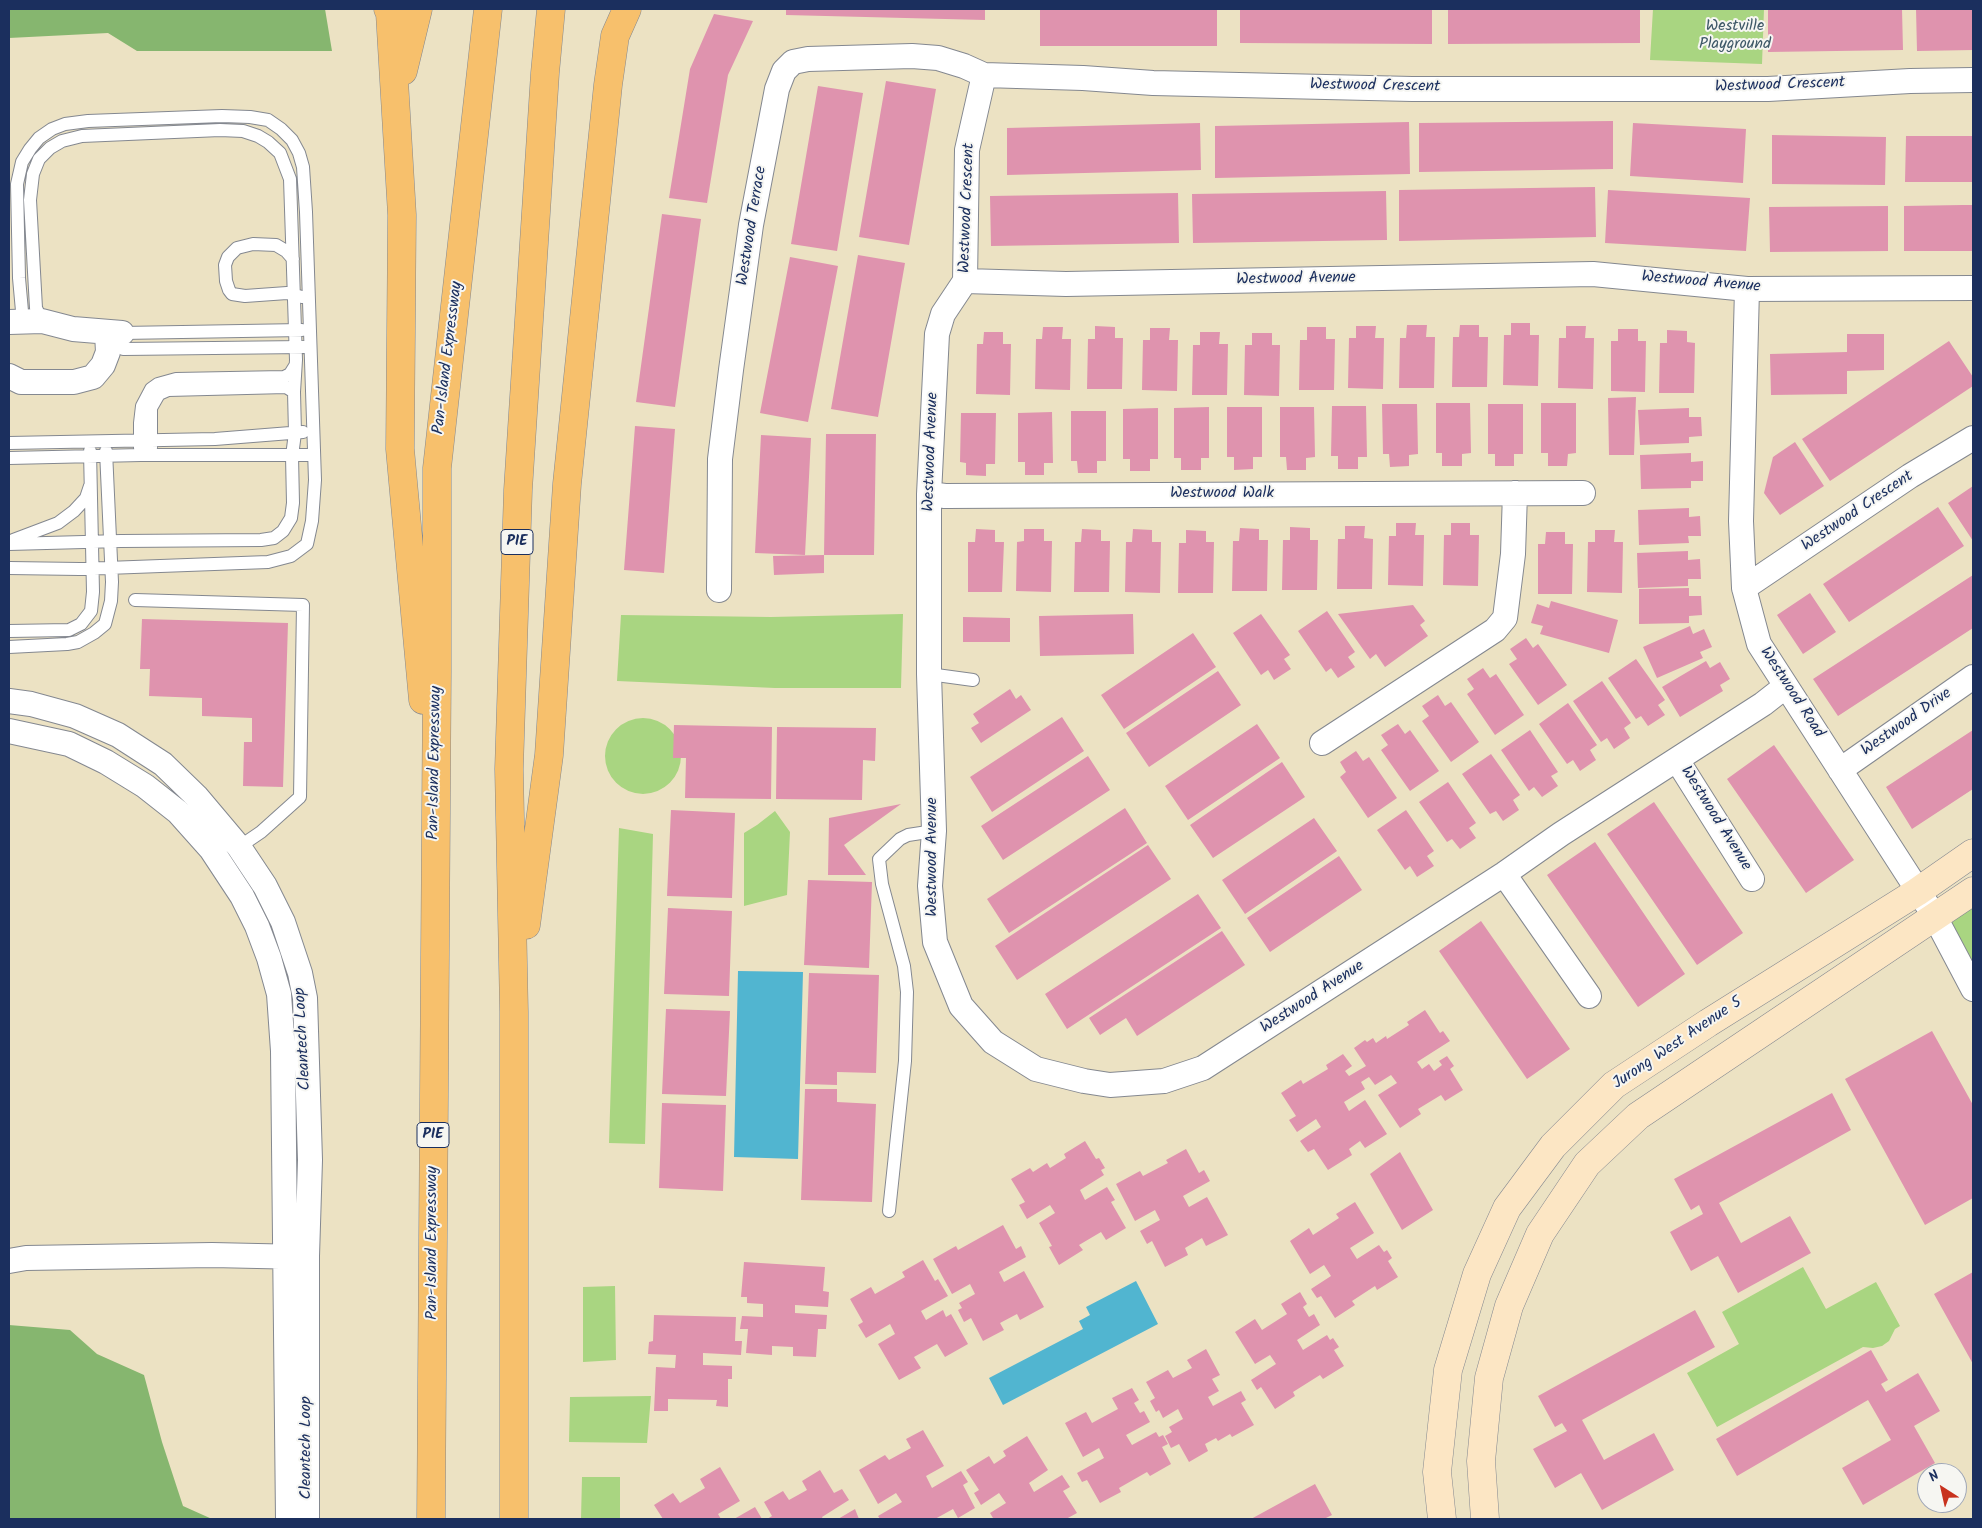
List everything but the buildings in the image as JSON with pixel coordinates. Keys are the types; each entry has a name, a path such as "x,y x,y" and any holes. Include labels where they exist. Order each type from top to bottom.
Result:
{"highway":[{"path":"388,9 390,13 402,215 400,449 425,724 436,750"},
{"path":"396,104 408,45 418,9"},
{"name":"Pan-Island Expressway","path":"431,1519 438,671 437,468 482,77 488,9"},
{"name":"PIE","path":"514,1519 514,1012 510,758 518,490 545,73 551,9"},
{"path":"609,9 610,69"},
{"path":"514,1012 549,755 567,484 610,69 615,36 627,9"}],"street":[{"name":"Westwood Terrace","path":"719,590 720,459 730,370 751,225 777,89 784,71 793,62 808,59 912,56 938,58 964,66 984,75"},
{"name":"Westwood Crescent","path":"965,281 967,150 984,75 1083,78 1153,83 1412,88 1763,89 1910,81 1973,80"},
{"name":"Westwood Avenue","path":"1786,686 1763,704 1561,834 1504,874 1203,1068 1164,1081 1110,1085 1084,1081 1036,1069 993,1042 961,1006 935,942 930,886 934,830 929,674 929,494 937,334 944,314 965,281 1066,284 1593,274 1747,289 1973,288"},
{"name":"Westwood Road","path":"1747,289 1741,521 1744,588 1758,644 1934,918 1973,989"},
{"path":"9,376 21,382 74,382 93,376 103,366 115,342 73,329 24,322"},
{"name":"Westwood Crescent","path":"1744,588 1910,476 1973,438"},
{"path":"1322,743 1495,630 1505,618 1513,554 1515,493"},
{"name":"Westwood Walk","path":"929,494 945,496 1583,493"},
{"name":"Westwood Drive","path":"1840,770 1973,677"},
{"name":"Cleantech Loop","path":"9,701 31,704 75,716 118,735 163,764 196,796 239,847 265,886 283,922 300,973 305,998 310,1160 296,1257 288,1519"},
{"name":"Cleantech Loop","path":"9,732 69,744 106,762 145,786 178,812 211,849 242,896 257,926 279,994 296,1257 307,1519"},
{"name":"Westwood Avenue","path":"1677,760 1752,879"},
{"name":"Jurong West Avenue 5","path":"1442,1519 1437,1472 1448,1370 1477,1274 1507,1208 1553,1146 1614,1085 1708,1023 1917,892 1973,853"},
{"path":"1504,874 1589,996"},
{"path":"1485,1519 1481,1461 1489,1378 1509,1306 1540,1234 1587,1164 1638,1116 1973,891"},
{"path":"14,1255 296,1257"}],"lane":[{"path":"9,568 92,569 268,562 291,556 307,544 314,508 314,455 303,167 299,153 292,140 268,120 250,117 222,116 88,121 66,124 52,129 39,138 22,162 18,193 19,278 24,322"},
{"path":"9,543 261,540 274,538 283,531 292,518 294,503 292,456 295,433 295,295 290,180 280,154 268,142 243,131 220,130 82,136 57,144 39,159 32,180 30,200 36,308 24,322"},
{"path":"293,259 286,250 276,245 254,244 237,248 228,257 225,264 226,281 229,290 232,294 245,296 278,293 308,299"},
{"path":"115,342 309,329"},
{"path":"115,342 309,347"},
{"path":"146,455 140,415 144,398 150,389 158,384 176,379 284,377 290,374 295,366"},
{"path":"145,440 150,408 158,394 168,390 286,387 294,392"},
{"path":"9,443 215,439 313,432"},
{"path":"9,646 78,642 105,624 112,601 106,440"},
{"path":"9,631 69,630 81,624 91,611 93,602 90,441"},
{"path":"9,458 146,455 314,455"},
{"path":"9,543 58,523 74,511 86,498 92,479"},
{"path":"135,600 303,605 300,797 261,832 239,847"},
{"path":"929,674 973,680"},
{"path":"889,1211 905,1061 907,992 904,966 882,884 879,859 900,839 908,835 934,830"}],"green space":[{"path":"9,9 325,9 332,51 137,51 108,33 9,38"},
{"name":"Westville Playground","path":"1653,9 1764,9 1762,64 1650,60"},
{"path":"903,614 901,688 775,688 617,681 621,615 771,617"},
{"path":"643,718 657,721 670,729 678,742 681,756 678,770 670,783 657,791 643,794 629,791 616,783 608,770 605,756 608,742 616,729 629,721"},
{"path":"775,811 790,832 787,895 744,906 744,833"},
{"path":"619,828 653,834 645,1144 609,1143"},
{"path":"1973,892 1973,988 1935,917"},
{"path":"1803,1267 1826,1309 1876,1282 1900,1326 1895,1329 1889,1341 1882,1346 1873,1348 1863,1347 1717,1427 1687,1373 1739,1344 1722,1312"},
{"path":"615,1286 616,1360 583,1362 583,1287"},
{"path":"9,1325 70,1330 97,1354 144,1375 162,1442 183,1506 212,1519 9,1519"},
{"path":"651,1396 647,1443 569,1442 570,1397"},
{"path":"582,1477 620,1477 620,1519 581,1519"}],"water":[{"path":"738,971 803,972 798,1159 734,1157"},
{"path":"1136,1281 1158,1324 1003,1405 989,1378 1083,1329 1079,1321 1090,1315 1086,1307"}]}
